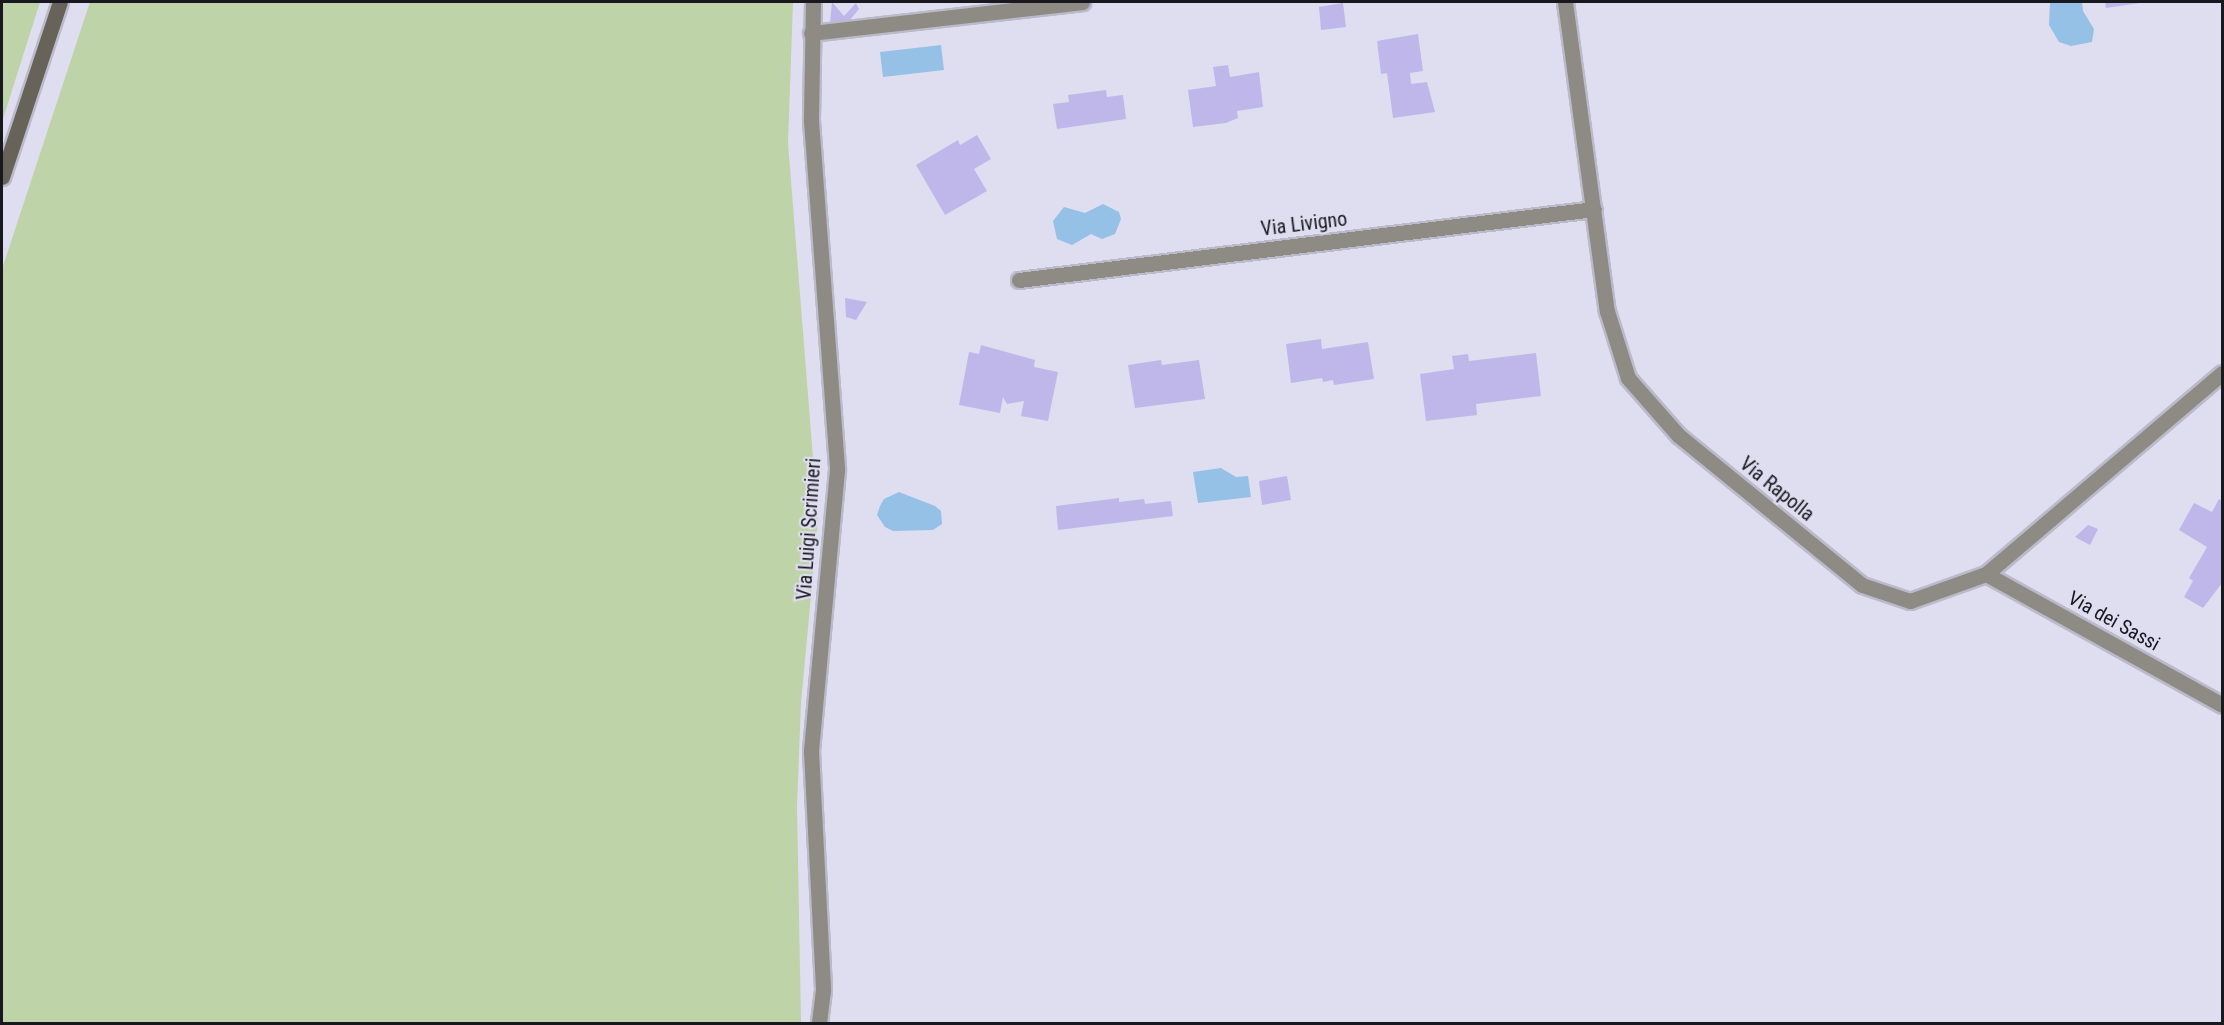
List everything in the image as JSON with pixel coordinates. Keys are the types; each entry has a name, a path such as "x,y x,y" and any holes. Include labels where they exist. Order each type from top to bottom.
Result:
{"main road":[{"path":"2,177 60,2"}],"street":[{"name":"Via Luigi Scrimieri","path":"813,2 811,121 837,470 811,751 823,990 819,1023"},
{"path":"811,33 1082,2"},
{"name":"Via Rapolla","path":"1564,2 1607,311 1628,378 1678,435 1862,585 1910,601 1986,574 2223,373"},
{"name":"Via Livigno","path":"1019,280 1594,209"},
{"name":"Via dei Sassi","path":"1986,574 2223,705"}],"green space":[{"path":"2,2 40,2 2,122"},
{"path":"90,2 793,2 788,143 818,521 801,703 797,807 801,1023 2,1023 2,269"}],"water":[{"path":"2050,2 2082,2 2083,11 2094,29 2092,42 2071,46 2059,42 2049,25"},
{"path":"941,45 944,70 883,77 880,52"},
{"path":"1103,204 1119,212 1121,219 1115,234 1102,239 1091,234 1072,245 1057,239 1053,221 1064,207 1085,213"},
{"path":"1221,468 1236,477 1248,476 1251,497 1198,503 1193,472"},
{"path":"899,492 935,506 941,511 942,524 933,530 893,531 885,527 877,515 880,506 884,499"}],"building":[{"path":"832,2 844,16 856,3 859,9 849,21 830,23"},
{"path":"2105,2 2140,2 2140,3 2106,8"},
{"path":"1343,3 1346,27 1321,30 1319,7"},
{"path":"1418,34 1423,71 1410,73 1411,84 1427,82 1435,112 1393,118 1387,73 1381,74 1377,41"},
{"path":"1228,65 1230,77 1259,72 1263,107 1237,111 1238,118 1226,123 1193,127 1188,90 1216,86 1213,67"},
{"path":"1106,90 1107,97 1123,95 1126,119 1057,129 1053,104 1069,102 1068,95"},
{"path":"977,135 991,159 974,169 987,191 945,215 916,165 958,140 960,145"},
{"path":"845,298 867,302 856,320 846,317"},
{"path":"1321,339 1322,349 1368,342 1374,379 1334,385 1333,380 1323,382 1322,378 1291,383 1286,344"},
{"path":"981,345 1035,360 1034,367 1058,372 1048,421 1021,416 1024,401 1007,404 1003,397 1000,413 959,405 969,352 979,354"},
{"path":"1536,353 1541,396 1476,404 1477,415 1426,421 1420,374 1454,369 1452,356 1468,354 1469,361"},
{"path":"1161,360 1162,365 1199,360 1205,399 1135,408 1128,365"},
{"path":"1287,476 1291,500 1262,505 1259,481"},
{"path":"1119,498 1119,502 1144,499 1145,504 1171,501 1173,516 1058,530 1056,506"},
{"path":"2219,499 2222,501 2222,583 2203,608 2184,597 2193,581 2189,578 2207,547 2179,530 2194,503 2212,512"},
{"path":"2088,525 2098,529 2090,545 2075,537"}]}
